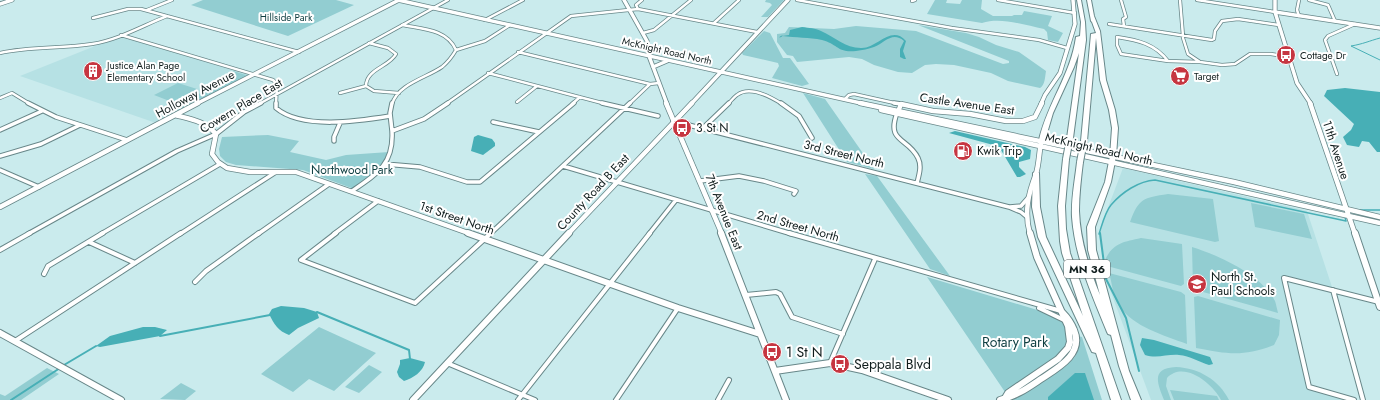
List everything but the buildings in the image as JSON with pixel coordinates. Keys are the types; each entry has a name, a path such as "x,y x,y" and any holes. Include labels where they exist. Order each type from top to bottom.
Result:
{"highway":[{"name":"MN 36","path":"1080,0 1083,40 1060,199 1060,217 1064,243 1073,276 1116,400"},
{"name":"MN 36","path":"1089,0 1093,17 1094,38 1084,141 1076,194 1077,231 1090,278 1136,400"},
{"path":"1042,140 1051,109 1074,61 1082,15"},
{"path":"1093,17 1098,31 1103,80 1112,110 1115,128 1113,159 1108,182 1092,227 1092,250 1125,371"},
{"path":"1036,174 1036,207 1042,237 1090,340 1106,369"}],"street":[{"path":"0,4 12,0"},
{"path":"146,10 172,0"},
{"name":"McKnight Road North","path":"399,0 898,112 1040,146 1241,184 1380,217"},
{"name":"Holloway Avenue","path":"0,207 399,0"},
{"name":"Cowern Place East","path":"0,250 177,151 216,134 244,112 448,0"},
{"path":"484,20 523,0"},
{"name":"7th Avenue East","path":"624,0 649,46 649,56 659,83 712,210 786,400"},
{"path":"638,8 636,5 642,0"},
{"path":"643,33 653,31 691,0"},
{"path":"714,23 739,0"},
{"name":"County Road B East","path":"413,400 788,0"},
{"path":"797,0 952,28 1039,40 1067,48"},
{"path":"998,0 1075,13"},
{"name":"Castle Avenue East","path":"845,98 854,94 926,110 970,114 1006,122 1023,121 1032,118 1037,115 1045,95 1059,76 1075,24 1073,0"},
{"path":"1121,0 1126,17 1123,19 1124,26"},
{"path":"1180,0 1183,37 1188,54 1200,62"},
{"path":"1197,0 1380,28"},
{"name":"11th Avenue","path":"1275,0 1275,12 1297,83 1311,104 1380,307"},
{"path":"1299,0 1297,10 1299,16"},
{"path":"1309,0 1328,4 1335,21"},
{"path":"392,131 424,119 571,16 638,8 757,32"},
{"path":"92,18 132,9 146,10 298,52"},
{"path":"0,53 14,50 92,44 120,35 167,16"},
{"path":"1109,24 1183,37 1212,40 1214,39 1215,31 1219,23 1222,21 1244,20 1280,25"},
{"path":"1337,74 1325,40 1328,36 1355,24"},
{"path":"352,191 370,178 385,164 393,149 390,106 399,94 411,84 448,63 454,56 456,50 452,40 443,34 402,25"},
{"path":"456,50 485,41 510,25"},
{"path":"120,35 275,81 277,83 275,106 280,112 310,121 340,123 390,116"},
{"path":"1168,61 1164,54 1145,41 1117,37 1117,45 1121,54 1168,61 1200,62 1222,65 1235,64 1250,54 1258,53 1289,57"},
{"path":"366,86 366,81 369,76 392,61 396,54 389,48 369,43"},
{"path":"633,53 646,50 649,46"},
{"path":"518,52 650,84 659,83"},
{"path":"653,67 661,62 670,61"},
{"path":"488,73 580,98 658,116"},
{"path":"378,201 300,260 415,303 650,84"},
{"path":"340,93 366,86 374,91 399,94"},
{"path":"517,102 538,86"},
{"path":"702,129 738,94 742,91 746,91 770,96 797,114 812,138"},
{"path":"0,98 12,93 42,111 80,126 128,140"},
{"name":"McKnight Road North","path":"814,93 845,98 898,112 954,121 1042,140 1113,159 1380,223"},
{"path":"385,164 420,167 467,182 476,183 485,178 580,98"},
{"path":"901,104 893,120 893,130 899,139 913,150 920,161 921,173 917,183"},
{"path":"0,130 42,111"},
{"path":"946,112 954,121"},
{"path":"44,274 48,266 220,164 212,154 216,134 210,126 175,115"},
{"name":"3rd Street North","path":"674,121 1009,207 1021,212 1027,217"},
{"path":"493,122 539,132"},
{"path":"334,141 334,137 340,123"},
{"path":"0,156 41,144 80,126"},
{"path":"1003,399 1008,392 1063,356 1068,348 1070,338 1066,321 1037,257 1030,235 1027,217 1028,198 1032,181 1036,174 1042,140"},
{"name":"1st Street North","path":"220,164 240,171 296,172 678,308 760,334"},
{"name":"2nd Street North","path":"563,166 875,259 1027,303 1061,311"},
{"path":"0,170 39,186"},
{"path":"15,341 277,171"},
{"path":"700,181 733,176 781,186 796,191 794,194"},
{"path":"195,282 206,271 329,184"},
{"path":"1009,207 1021,206 1028,198"},
{"path":"518,400 676,200"},
{"path":"89,242 135,263"},
{"path":"830,363 875,259"},
{"path":"1354,400 1309,387 1284,278 1379,302"},
{"path":"1333,290 1363,400"},
{"path":"746,295 776,292 780,294 792,317 843,334"},
{"name":"2nd Street North","path":"1027,303 1052,312 1066,321"},
{"path":"616,400 678,308"},
{"path":"1003,399 1015,396 1064,364 1072,355 1076,344 1075,333 1069,318 1061,311"},
{"path":"0,333 121,400"},
{"path":"447,363 535,400"},
{"path":"775,371 830,363 862,370 948,400"},
{"path":"718,400 729,380"}],"shaded area":[{"path":"802,27 819,30 855,48 873,45 889,36 900,36 906,41 903,51 906,59 900,57 900,49 904,41 896,37 892,37 872,48 856,51 845,51 822,40 782,36 789,35 790,30"},
{"path":"120,36 249,76 156,123 20,76"},
{"path":"1345,88 1380,92 1380,152 1377,152 1369,142 1362,141 1359,147 1347,145 1343,137 1351,130 1354,124 1324,96 1327,90"},
{"path":"955,131 1025,147 1031,150 1030,159 1019,162 1019,167 1026,174 1017,177 997,146 949,133"},
{"path":"478,135 492,139 495,143 495,146 483,155 471,151 474,137"},
{"name":"North St. Paul Schools","path":"1123,168 1307,211 1333,290 1284,278 1309,387 1354,400 1151,400 1106,279 1099,236 1101,226"},
{"path":"281,306 304,308 317,312 319,318 298,328 289,335 277,327 269,314 272,309"},
{"path":"143,327 155,327 167,330 160,336 100,347 96,346 110,336"},
{"path":"1142,338 1154,340 1210,357 1213,364 1209,365 1179,355 1154,357 1145,355 1140,345"},
{"path":"410,358 425,362 424,366 417,374 404,381 399,377 397,372 400,360"},
{"path":"1075,373 1085,373 1094,400 1048,400 1048,397"}],"green space":[{"name":"Hillside Park","path":"203,0 336,0 354,5 288,36 191,5"},
{"path":"766,0 784,0 768,17 761,17 772,5 765,2"},
{"path":"935,0 947,0 946,3 960,4 962,0 982,0 981,9 993,16 1022,15 1024,11 1052,16 1048,26 1063,33 1058,42 1048,40 1047,32 1044,29 1021,24 1005,21 989,21 982,23 927,14"},
{"path":"918,25 966,33 1019,52 1046,71 1043,85 1040,88 1008,81 991,73 954,65 925,65 912,73 898,72 874,65 862,59 849,57 797,62 793,56 787,55 777,42 777,34 785,33 789,27 834,29 856,26 916,31 1003,64 1009,63 1009,61"},
{"path":"764,31 770,33 783,58 790,58 809,84 802,86 772,78 779,66 778,63 743,55 742,53"},
{"path":"233,71 249,76 177,112 171,111 173,108 197,96 212,82"},
{"path":"178,83 197,89 172,102 154,95"},
{"path":"803,93 825,99 874,169 847,162"},
{"name":"Northwood Park","path":"268,135 299,141 290,152 326,160 346,155 389,152 379,168 354,189 303,170 236,165 226,162 220,156 219,149 222,137"},
{"path":"865,174 877,176 950,276 930,269"},
{"path":"1168,194 1213,199 1219,241 1215,242 1130,222 1136,208 1143,200"},
{"path":"1251,203 1304,214 1312,239 1255,227"},
{"path":"1141,238 1182,244 1184,284 1181,286 1107,266 1105,260 1111,250 1124,242"},
{"path":"1192,247 1214,255 1250,275 1269,292 1275,301 1278,313 1196,290 1193,287"},
{"path":"1109,273 1181,292 1185,295 1187,344 1150,330 1133,320 1125,313 1115,299"},
{"name":"Rotary Park","path":"927,277 1055,316 1064,323 1067,332 1067,341 1062,353 1005,392"},
{"path":"1198,296 1280,320 1279,335 1274,345 1244,353 1217,352 1196,348 1194,297"},
{"path":"319,327 376,353 334,391 309,379 293,392 261,374"},
{"path":"1078,336 1082,337 1102,400 1012,400 1047,379 1072,360 1077,353"},
{"path":"369,365 382,372 359,393 345,387"},
{"path":"1176,367 1193,370 1207,376 1220,387 1229,400 1221,400 1212,387 1197,376 1181,372 1174,373 1167,378 1166,386 1171,400 1164,400 1159,388 1159,373 1168,368"},
{"path":"47,368 59,374 21,400 0,400 0,394 5,396"},
{"path":"181,383 196,391 185,400 160,399"},
{"path":"1170,390 1217,396 1219,400 1174,400"}],"waterway":[{"path":"1380,38 1351,46 1380,60"},
{"path":"1099,234 1107,211 1115,200 1131,188 1143,182 1155,180 1346,221 1345,217"},
{"path":"1358,210 1380,210"},
{"path":"1100,233 1106,279 1126,318 1139,371"},
{"path":"317,312 409,350 410,359"},
{"path":"160,336 270,315"},
{"path":"64,365 96,346"},
{"path":"11,400 60,368"}],"place":[{"name":"Cottage Dr","path":"1286,55"},
{"name":"Justice Alan Page Elementary School","path":"93,71"},
{"name":"Target","path":"1180,76"},
{"name":"3 St N","path":"682,128"},
{"name":"Kwik Trip","path":"963,151"},
{"name":"North St. Paul Schools","path":"1197,284"},
{"name":"1 St N","path":"772,352"},
{"name":"Seppala Blvd","path":"840,364"}]}
